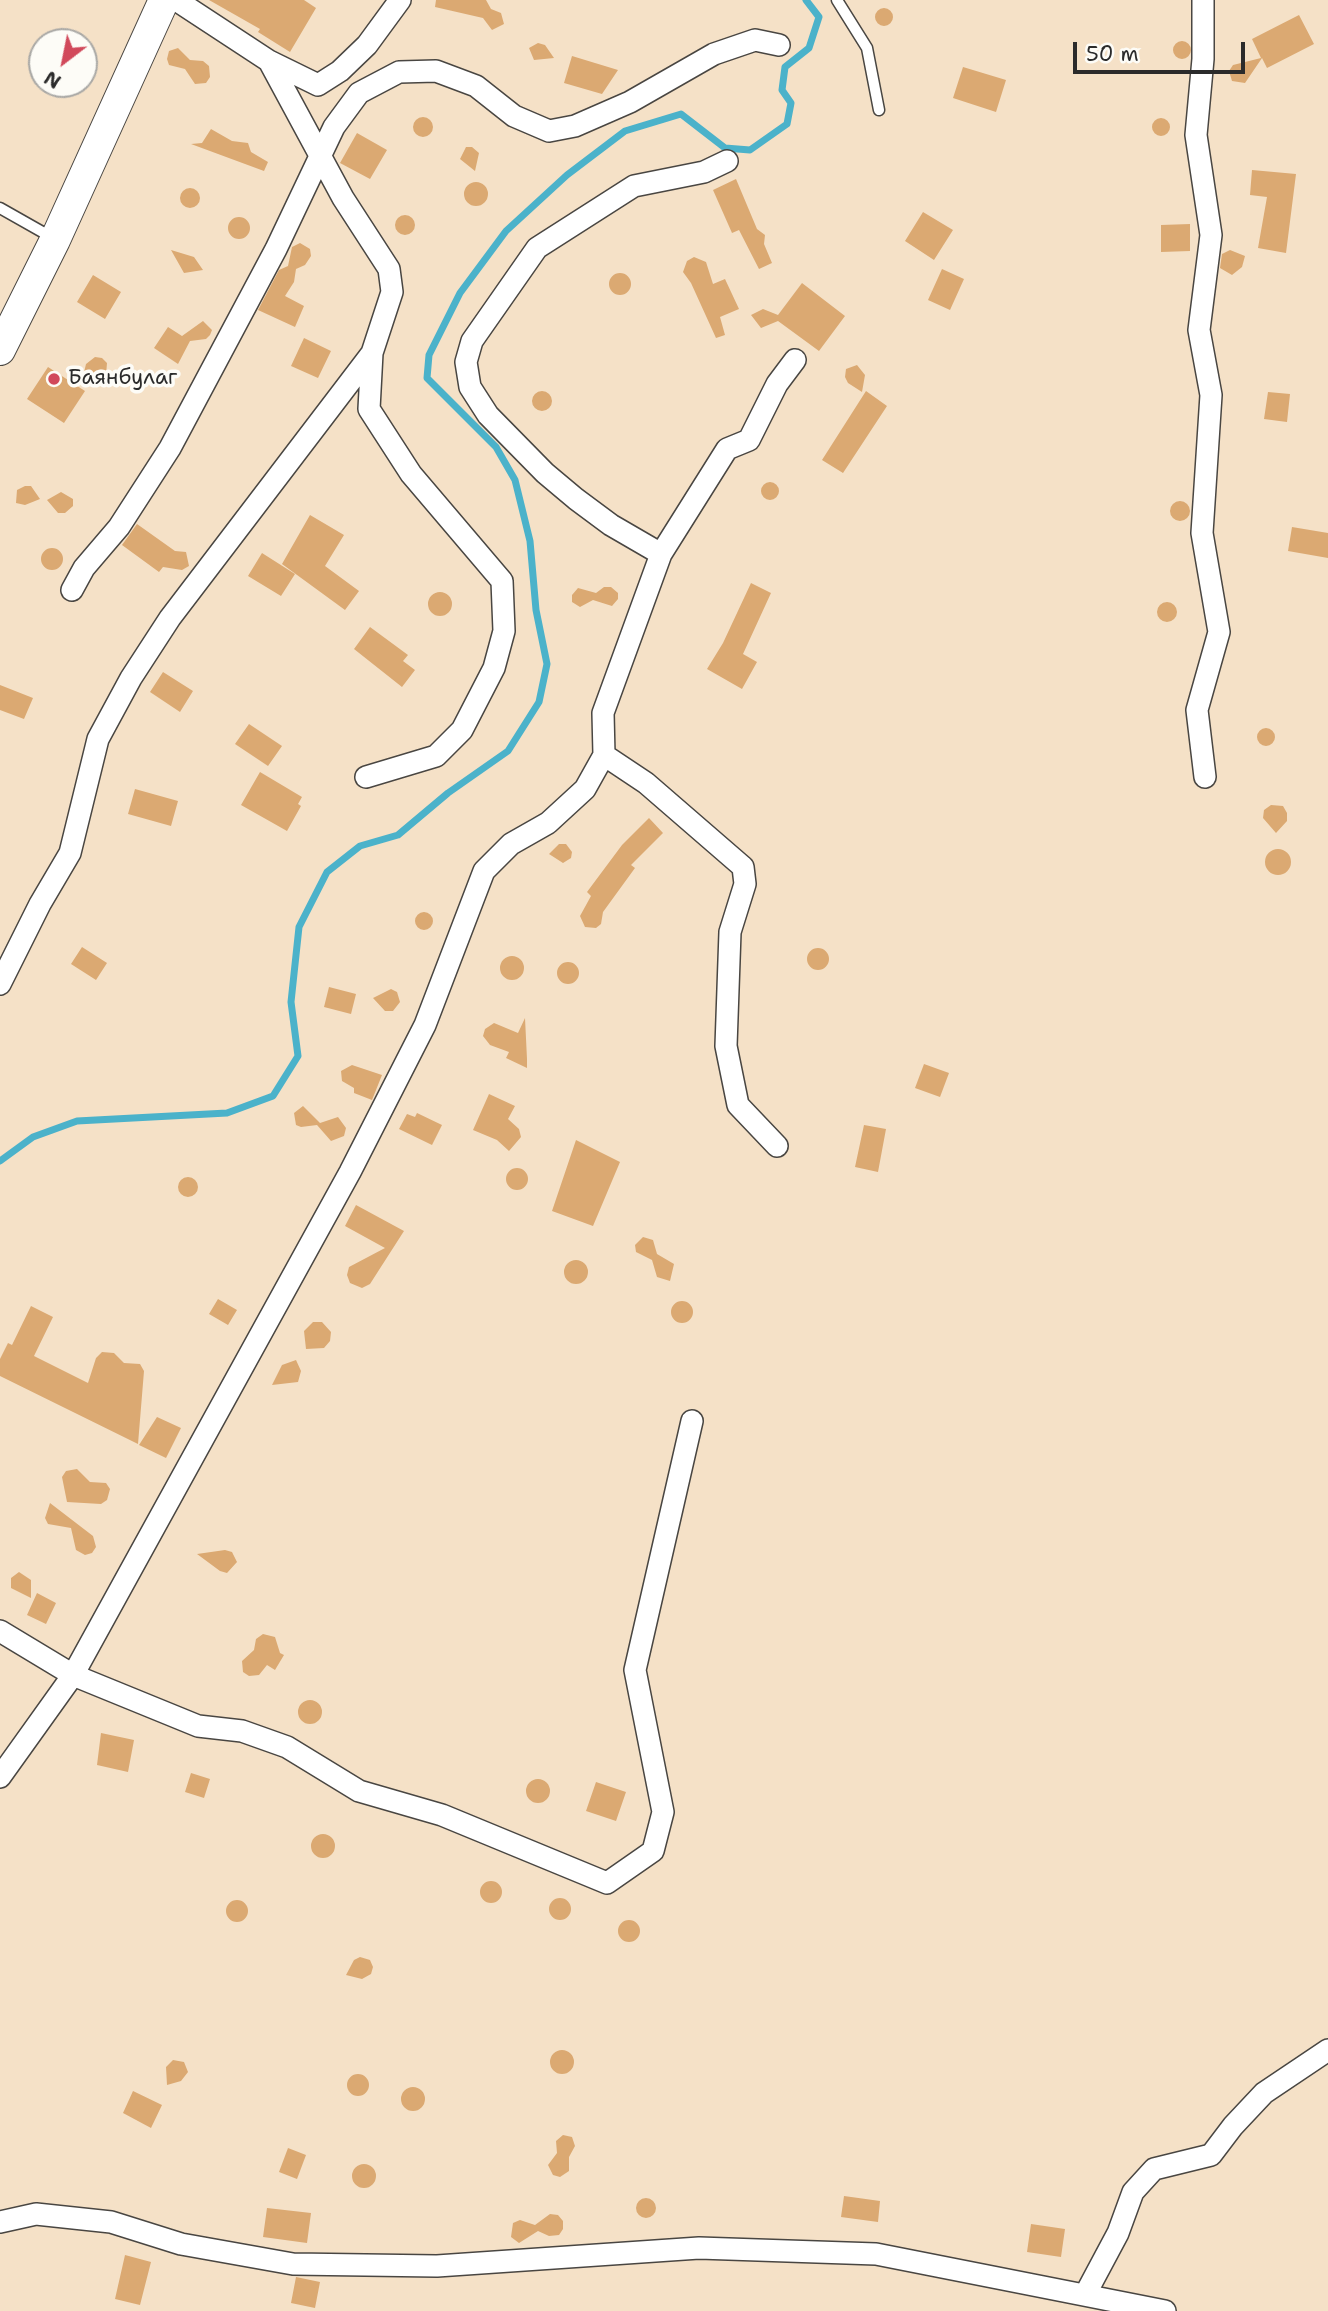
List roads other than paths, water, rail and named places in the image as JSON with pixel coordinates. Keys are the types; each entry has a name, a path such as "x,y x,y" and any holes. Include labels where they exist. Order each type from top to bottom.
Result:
{"street":[{"path":"0,350 55,240 164,0"},
{"path":"176,0 269,61 318,85 341,71 367,45 400,0"},
{"path":"1202,0 1203,59 1196,135 1211,235 1199,330 1211,395 1202,533 1219,632 1196,710 1205,777"},
{"path":"72,590 84,568 119,527 170,447 276,249 334,127 359,93 399,72 436,71 475,86 514,116 549,131 575,126 630,102 714,54 755,40 779,45"},
{"path":"269,61 320,156 389,270 393,292 372,353 369,409 411,474 502,581 504,631 494,668 462,730 436,756 366,777"},
{"path":"661,554 611,525 545,473 488,415 470,387 466,362 472,341 537,248 634,186 704,172 727,161"},
{"path":"0,984 40,904 70,853 98,739 131,678 178,607 372,353"},
{"path":"0,1777 73,1675 351,1172 425,1025 484,871 511,844 548,822 585,789 604,755 603,713 661,554 727,449 749,440 777,384 795,360"},
{"path":"604,755 646,783 743,867 745,884 730,932 726,1046 738,1105 777,1146"},
{"path":"0,1631 73,1675 198,1726 242,1731 287,1747 359,1791 442,1815 607,1883 653,1851 663,1812 635,1670 692,1421"},
{"path":"1086,2293 1118,2233 1133,2192 1154,2169 1211,2155 1233,2126 1264,2093 1328,2050"},
{"path":"0,2222 36,2214 111,2222 181,2244 293,2264 438,2266 699,2248 876,2254 1086,2293 1165,2311"}],"lane":[{"path":"837,0 867,48 879,110"},
{"path":"0,208 55,240"}],"waterway":[{"path":"0,1161 33,1137 77,1121 227,1113 273,1096 298,1056 291,1002 299,927 327,872 360,846 398,835 448,793 508,751 539,702 547,664 536,610 530,541 515,480 496,447 427,378 429,355 460,293 506,231 567,175 625,131 681,114 725,148 750,150 787,124 791,103 782,90 785,67 809,48 819,17 806,0"}],"place":[{"name":"Баянбулаг","path":"54,379"}]}
